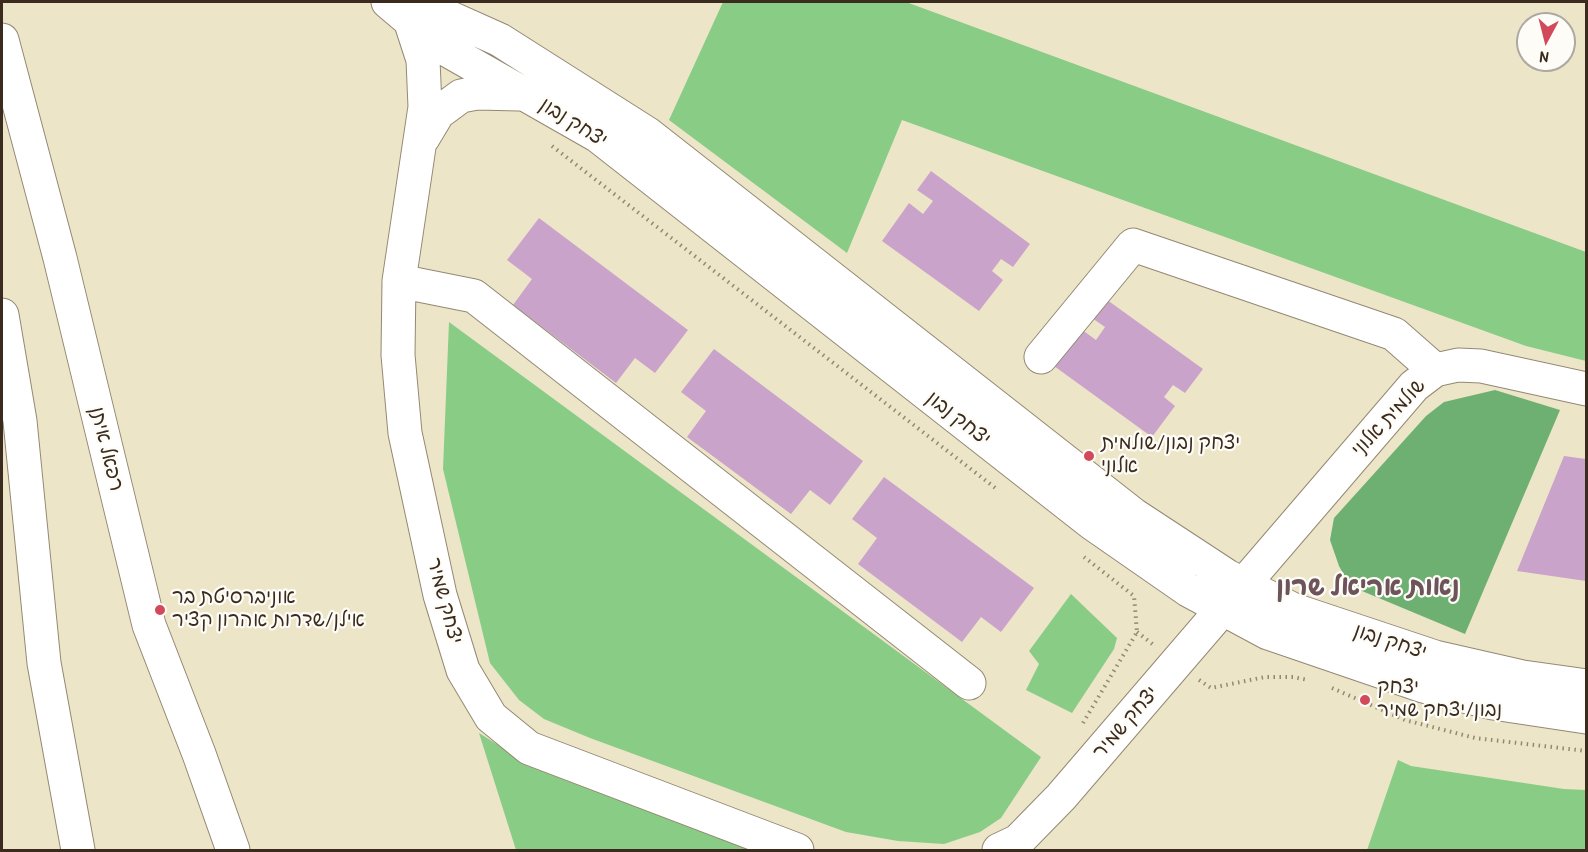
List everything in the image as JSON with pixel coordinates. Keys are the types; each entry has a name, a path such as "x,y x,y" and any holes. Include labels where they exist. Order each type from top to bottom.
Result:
{"street":[{"name":"יצחק נבון","path":"405,8 440,46 598,136 1094,524 1188,590 1268,633 1423,686 1493,703 1587,717"},
{"name":"יצחק נבון","path":"405,8 500,40 648,134 1134,515 1243,585 1294,610 1435,657 1523,677 1587,686"},
{"name":"יצחק שמיר","path":"405,8 423,60 425,107 399,281 398,355 408,445 440,595 463,670 491,717 530,748 797,850"},
{"name":"רפאל איתן","path":"2,40 60,258 149,625 200,754 233,850"},
{"name":"יצחק שמיר","path":"420,145 424,134 438,113 460,96 496,92 528,95"},
{"path":"1041,357 1133,245 1394,334 1435,370"},
{"path":"399,281 474,296 969,683"},
{"path":"2,315 20,421 44,663 78,850"},
{"name":"שולמית אלוני","path":"1243,585 1414,386 1435,370 1458,365 1490,367 1587,389"},
{"name":"יצחק שמיר","path":"999,850 1018,841 1061,797 1243,585"}],"path":[{"path":"547,142 1008,497"},
{"path":"1077,732 1137,632 1134,596 1083,555"},
{"path":"1137,632 1176,664 1211,687 1265,677 1293,676 1318,682"},
{"path":"1326,686 1405,720 1474,738 1587,751"}],"green space":[{"path":"723,2 906,2 1586,252 1586,361 1526,346 902,120 847,253 669,120"},
{"path":"449,322 1041,757 1001,818 980,832 944,844 898,841 846,832 590,738 544,719 519,700 490,663 443,469"},
{"path":"1495,390 1560,410 1465,634 1350,586 1339,566 1330,540 1334,518 1426,416 1444,402"},
{"path":"1071,594 1117,638 1114,649 1072,713 1026,690 1039,664 1029,651"},
{"path":"479,733 522,760 761,850 516,850"},
{"path":"1398,760 1411,766 1564,789 1586,790 1586,850 1367,850"}],"building":[{"path":"931,171 1030,244 1013,267 1001,259 992,271 1003,280 979,311 882,241 909,203 923,214 933,201 917,190"},
{"path":"539,218 688,330 655,373 635,358 616,383 513,305 532,279 507,260"},
{"path":"1103,297 1203,369 1185,393 1173,385 1164,397 1175,406 1152,437 1054,366 1081,329 1096,340 1105,327 1089,316"},
{"path":"714,349 863,461 830,505 810,490 791,514 687,437 706,411 681,392"},
{"path":"1564,456 1586,459 1586,581 1517,571"},
{"path":"884,477 1034,588 1001,632 981,617 962,642 858,564 877,538 852,519"}],"place":[{"name":"יצחק נבון/שולמית אלוני","path":"1089,456"},
{"name":"אוניברסיטת בר אילן/שדרות אהרון קציר","path":"160,610"},
{"name":"יצחק נבון/יצחק שמיר","path":"1365,700"}],"district":[{"name":"נאות אריאל שרון","path":"1368,588"}]}
